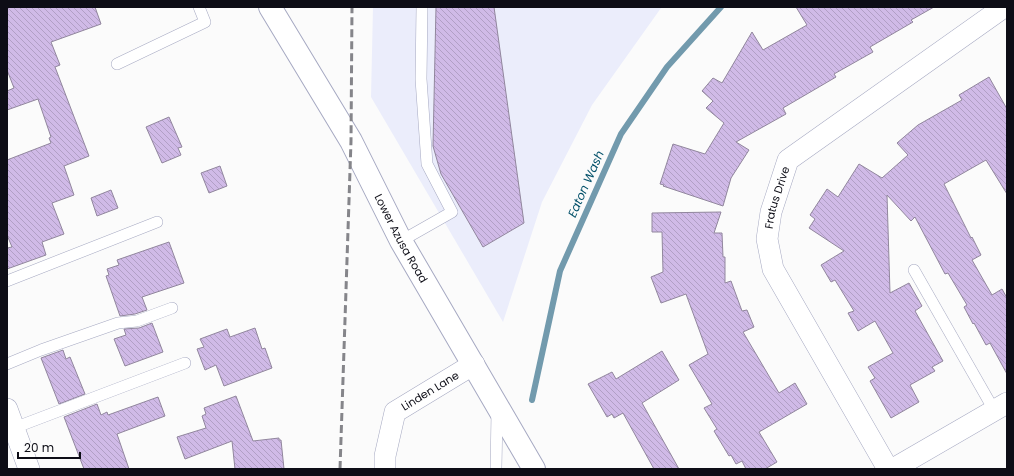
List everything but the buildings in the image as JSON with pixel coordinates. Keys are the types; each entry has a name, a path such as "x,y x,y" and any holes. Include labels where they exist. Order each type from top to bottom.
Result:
{"main road":[{"name":"Lower Azusa Road","path":"270,7 351,142 401,241 534,469"}],"street":[{"name":"Fratus Drive","path":"888,469 773,269 767,239 770,212 788,160 1004,7"},
{"name":"Linden Lane","path":"385,469 385,456 395,412 474,364"},
{"path":"893,469 1000,406"},
{"path":"7,409 29,469"}],"lane":[{"path":"117,64 205,22 199,7"},
{"path":"401,241 452,212 427,164 421,79 422,7"},
{"path":"7,281 157,222"},
{"path":"914,270 1000,406"},
{"path":"7,364 41,350 118,323 136,321 172,308"},
{"path":"14,428 185,363"},
{"path":"496,469 501,412"}],"shaded area":[{"path":"373,7 661,7 592,105 542,202 503,322 371,97"}],"waterway":[{"name":"Eaton Wash","path":"532,400 560,271 621,134 667,67 721,7"}],"railway":[{"path":"340,469 351,141 352,7"}]}
